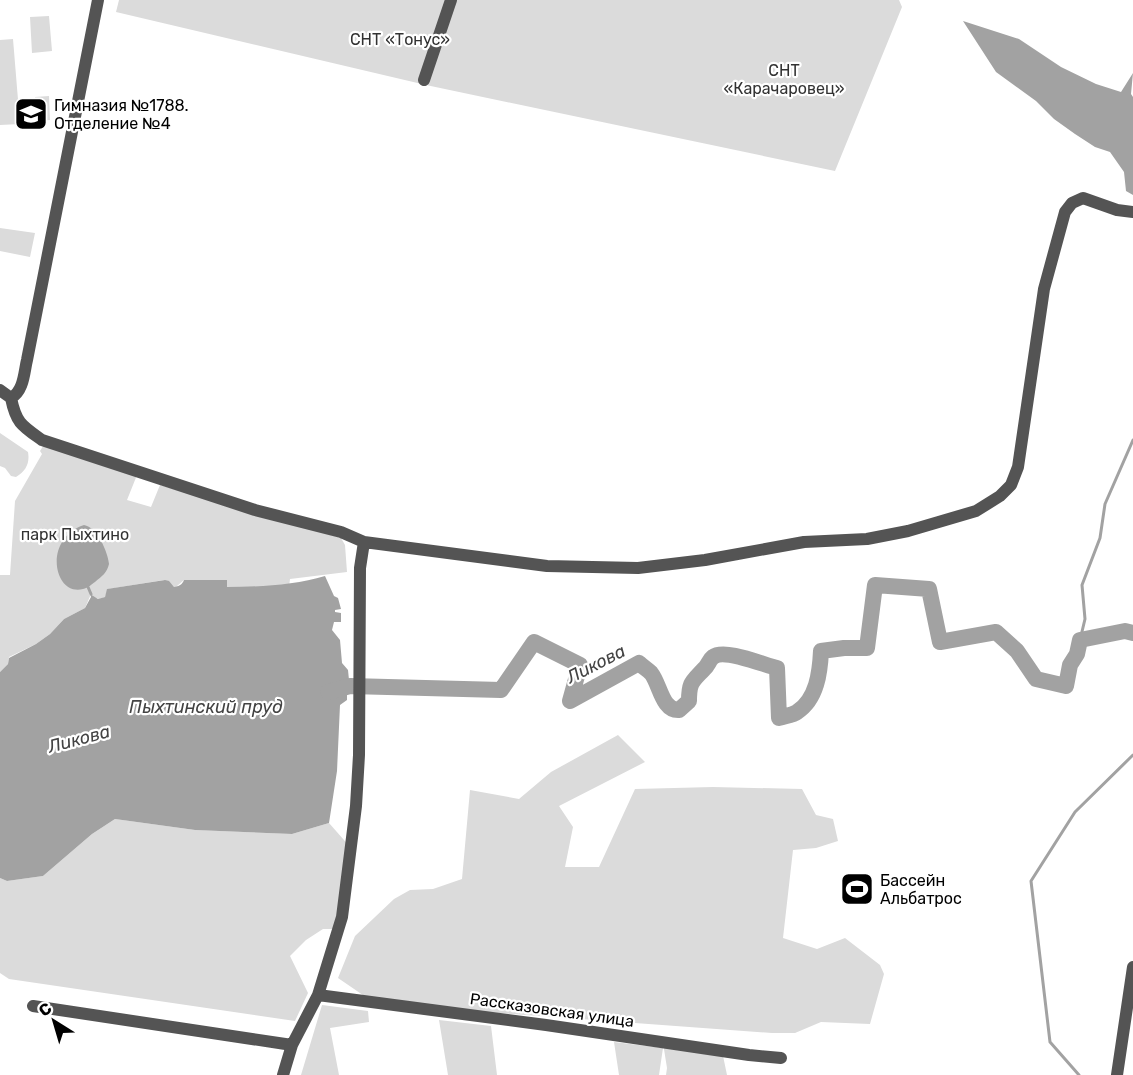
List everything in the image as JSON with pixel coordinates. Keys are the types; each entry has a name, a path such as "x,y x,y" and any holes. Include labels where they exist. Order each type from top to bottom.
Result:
{"street":[{"path":"11,398 20,388 27,360 98,0"},
{"path":"424,80 451,0"},
{"path":"0,390 11,398 20,425 42,440 255,510 341,531 364,542 547,566 638,568 705,560 804,542 867,538 908,531 976,511 1000,496 1011,484 1018,467 1044,289 1065,212 1072,203 1083,198 1117,210 1133,212"},
{"path":"283,1075 292,1045 318,995 342,917 356,806 360,703 360,568 364,542"},
{"path":"1117,1075 1133,967"},
{"name":"Рассказовская улица","path":"318,995 781,1058"},
{"path":"33,1006 292,1045"}],"green space":[{"name":"СНТ «Карачаровец»","path":"119,0 899,0 902,7 835,171 426,85 116,12"},
{"path":"49,16 52,51 32,53 30,17"},
{"path":"13,39 20,124 0,125 0,40"},
{"path":"49,96 50,120 37,121 35,97"},
{"path":"0,228 35,233 30,257 0,251"},
{"path":"0,433 28,452 26,466 16,477 11,476 5,468 0,466"},
{"name":"парк Пыхтино","path":"45,443 137,475 127,500 151,507 160,485 341,538 345,545 347,572 290,579 289,587 227,587 226,580 184,580 174,587 164,580 108,589 105,597 99,599 91,594 85,608 64,619 50,634 36,644 9,657 8,664 0,672 0,575 10,575 15,501 42,454 40,451"},
{"path":"618,735 645,762 559,806 573,827 565,867 599,867 635,789 713,787 802,789 816,815 833,819 838,841 816,848 793,850 783,938 817,949 845,938 880,965 884,974 870,1024 821,1022 795,1033 772,1033 376,1004 338,978 355,936 394,899 410,890 433,889 462,879 470,790 519,799 551,772"},
{"path":"115,819 195,830 292,834 329,823 351,848 338,929 323,929 306,940 290,956 308,993 295,1021 9,979 0,973 0,878 7,881 43,876 92,834"},
{"path":"322,1005 368,1011 369,1022 330,1028 339,1075 301,1075"},
{"path":"439,1020 491,1026 497,1075 448,1075"},
{"path":"614,1042 663,1048 659,1075 619,1075"},
{"path":"663,1043 722,1051 727,1075 666,1075"}],"water":[{"path":"963,21 1019,39 1061,67 1096,84 1121,92 1133,73 1131,94 1133,97 1133,195 1126,191 1124,172 1110,152 1095,147 1075,134 1054,119 1036,101 996,72"},
{"path":"84,525 97,535 104,547 109,564 104,574 90,586 73,589 59,576 58,554 62,542 71,532"},
{"name":"Пыхтинский пруд","path":"325,576 334,596 338,598 341,609 335,612 341,613 341,622 334,622 332,630 340,640 342,663 348,670 350,690 347,691 347,700 340,705 337,771 329,823 292,834 195,830 115,819 92,834 43,876 7,881 0,878 0,672 8,664 9,658 36,644 50,634 64,619 85,608 91,597 90,594 98,599 105,597 107,589 165,580 174,587 180,585 184,580 227,580 227,587 264,586 302,582"}],"waterway":[{"path":"1080,640 1085,619 1082,585 1100,538 1105,504 1133,440"},
{"name":"Ликова","path":"328,692 350,686 501,690 534,642 580,665 570,701 639,663 651,673 665,702 673,709 679,710 689,701 692,683 713,657 726,654 777,668 779,718 795,713 809,700 820,668 821,651 867,648 875,585 929,589 940,642 996,632 1017,651 1036,679 1066,686 1070,665 1077,654 1080,640 1125,631 1133,633"},
{"path":"88,587 91,594"},
{"path":"1079,1075 1050,1042 1031,881 1075,812 1133,755"}],"place":[{"name":"Гимназия №1788. Отделение №4","path":"31,114"},
{"name":"Бассейн Альбатрос","path":"857,889"}],"park label":[{"name":"СНТ «Тонус»","path":"400,39"}]}
